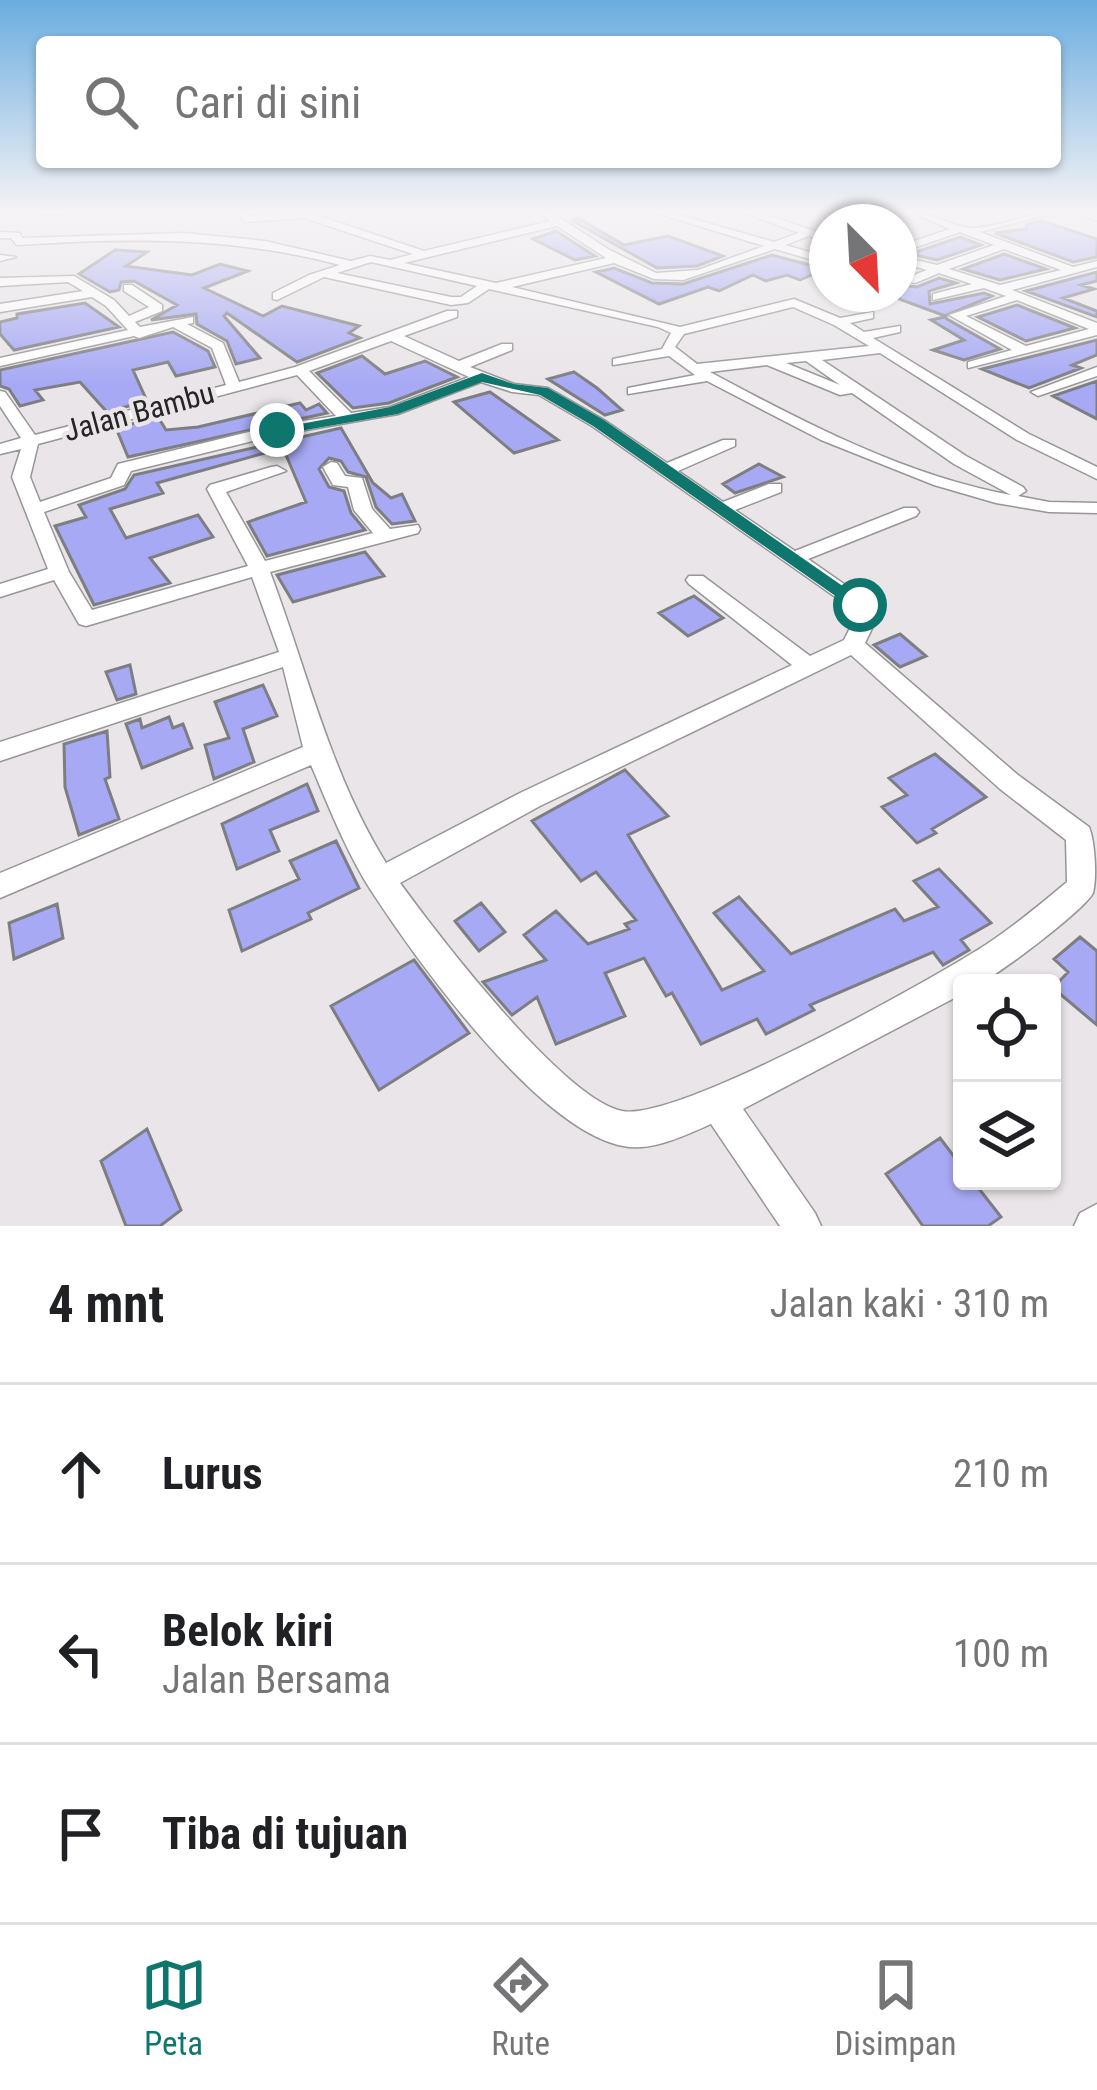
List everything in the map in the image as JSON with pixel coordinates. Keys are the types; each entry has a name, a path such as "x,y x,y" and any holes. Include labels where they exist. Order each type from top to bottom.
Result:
{"street":[{"path":"24,269 65,276 110,303 139,334"},
{"path":"277,296 340,269"},
{"path":"413,269 679,331 794,303 839,322 1023,437 1097,474"},
{"path":"328,275 451,302 490,287 570,269"},
{"path":"645,269 664,278 692,269"},
{"path":"917,278 938,269"},
{"path":"939,269 1097,329"},
{"path":"1000,289 1075,269"},
{"path":"937,297 985,284"},
{"path":"128,288 158,308 128,321"},
{"path":"0,308 89,294"},
{"path":"1018,296 955,315 1025,351"},
{"name":"Jalan Bambu","path":"0,449 300,370 452,314"},
{"path":"839,322 868,315"},
{"path":"0,362 182,322 218,346 234,387"},
{"path":"862,336 895,329"},
{"path":"974,365 1097,329"},
{"path":"670,352 679,331"},
{"path":"380,880 531,800 853,645 865,620 860,605 794,558 543,391 512,388 395,338"},
{"path":"457,367 507,346"},
{"path":"633,392 766,360 882,349"},
{"path":"618,362 670,352 700,373 865,453 925,476 1038,502 1097,508"},
{"path":"806,355 960,460 1038,502"},
{"path":"766,360 874,402"},
{"path":"300,370 349,420"},
{"path":"1038,392 1095,372"},
{"path":"33,510 118,482 124,468 277,430 418,404 482,377"},
{"path":"3,404 31,441 21,477 82,616 92,619 259,568 411,529"},
{"path":"666,470 729,443"},
{"path":"925,476 960,460"},
{"path":"331,467 339,481 356,482 363,510 384,534"},
{"path":"277,471 216,489 259,568 291,656 317,752 380,880 481,1013 589,1117 624,1129 677,1120 713,1106 950,982 1035,932 1081,887 1088,830 1010,782 853,645"},
{"path":"723,508 775,488"},
{"path":"794,558 910,512"},
{"path":"0,591 59,572"},
{"path":"696,580 808,666"},
{"path":"0,752 291,656"},
{"path":"0,886 317,752"},
{"path":"713,1106 732,1119 802,1226"}],"building":[{"path":"86,269 192,275 207,269 241,269 248,271 204,288 263,316 282,306 359,326 349,333 360,338 297,362 227,313 224,316 260,358 236,364 227,341 197,324 196,314 151,320 177,305 134,281 121,282 119,290 110,292 79,274"},
{"path":"617,269 652,283 683,284 728,269 809,269 809,276 800,280 787,275 766,281 753,275 719,291 708,287 659,304 596,272"},
{"path":"964,269 1045,269 1000,280"},
{"path":"1097,272 1097,281 1081,285 1094,289 1063,298 1097,311 1097,317 1026,291"},
{"path":"939,278 956,283 929,291 930,304 984,293 992,296 945,316 917,306 917,287"},
{"path":"85,303 119,327 14,350 0,334 0,322 17,318 17,314"},
{"path":"1017,305 1075,328 1026,341 978,317"},
{"path":"945,317 1000,349 964,360 933,350 964,340 931,320"},
{"path":"173,332 208,351 215,367 176,376 168,362 133,370 147,401 107,412 80,382 35,390 43,400 20,406 9,389 0,386 0,370"},
{"path":"1097,340 1097,355 1072,365 1081,368 1029,388 982,369"},
{"path":"362,356 385,374 425,361 457,377 389,403 353,408 317,373"},
{"path":"574,372 622,410 605,415 548,379"},
{"path":"1097,381 1097,419 1053,396"},
{"path":"490,392 558,440 514,453 454,402"},
{"path":"300,403 306,410 319,404 327,413 128,457 116,428 158,417 166,430 198,427"},
{"path":"341,428 373,483 391,498 402,494 415,521 392,524 376,507 366,477 348,472 341,461 329,458 319,469 329,487 344,491 351,513 365,530 267,556 248,522 306,502 283,448 157,483 163,493 110,509 126,538 198,515 213,537 150,558 170,583 94,605 55,526 86,517 79,505 125,489 134,475"},
{"path":"759,464 783,477 735,493 723,484"},
{"path":"365,552 384,576 293,602 277,575"},
{"path":"694,596 723,618 688,636 659,613"},
{"path":"900,634 926,656 900,667 874,645"},
{"path":"130,665 136,694 117,700 106,672"},
{"path":"263,685 277,716 243,729 254,762 214,779 205,745 229,738 215,702"},
{"path":"169,717 173,728 183,724 192,748 142,768 126,724 140,719 142,728"},
{"path":"107,731 110,777 105,779 119,819 79,835 65,787 64,744"},
{"path":"935,754 986,797 917,843 882,807 907,795 889,778"},
{"path":"625,770 668,816 628,835 722,990 764,971 714,913 739,897 791,954 895,909 904,921 938,907 914,881 939,869 991,923 961,940 969,950 943,965 933,952 810,1005 814,1010 766,1034 757,1019 701,1044 672,993 666,996 644,958 605,973 625,1016 556,1044 537,997 512,1015 483,982 546,960 524,935 556,911 588,944 629,929 625,924 636,920 596,872 581,881 532,821"},
{"path":"307,784 318,811 270,830 279,851 237,869 222,824"},
{"path":"336,841 359,888 308,913 311,919 242,951 229,910 299,879 290,861"},
{"path":"481,903 505,932 479,951 455,921"},
{"path":"57,904 63,938 14,959 9,923"},
{"path":"1080,937 1097,951 1097,1025 1061,995 1061,979 1068,972 1054,959"},
{"path":"414,960 469,1033 379,1090 331,1006"},
{"path":"147,1129 181,1210 160,1226 126,1226 101,1161"},
{"path":"940,1138 953,1155 953,1190 980,1190 1001,1217 988,1226 923,1226 886,1174"}],"route":[{"path":"277,430 393,411 482,377 512,388 543,391 598,423 860,605"}]}
